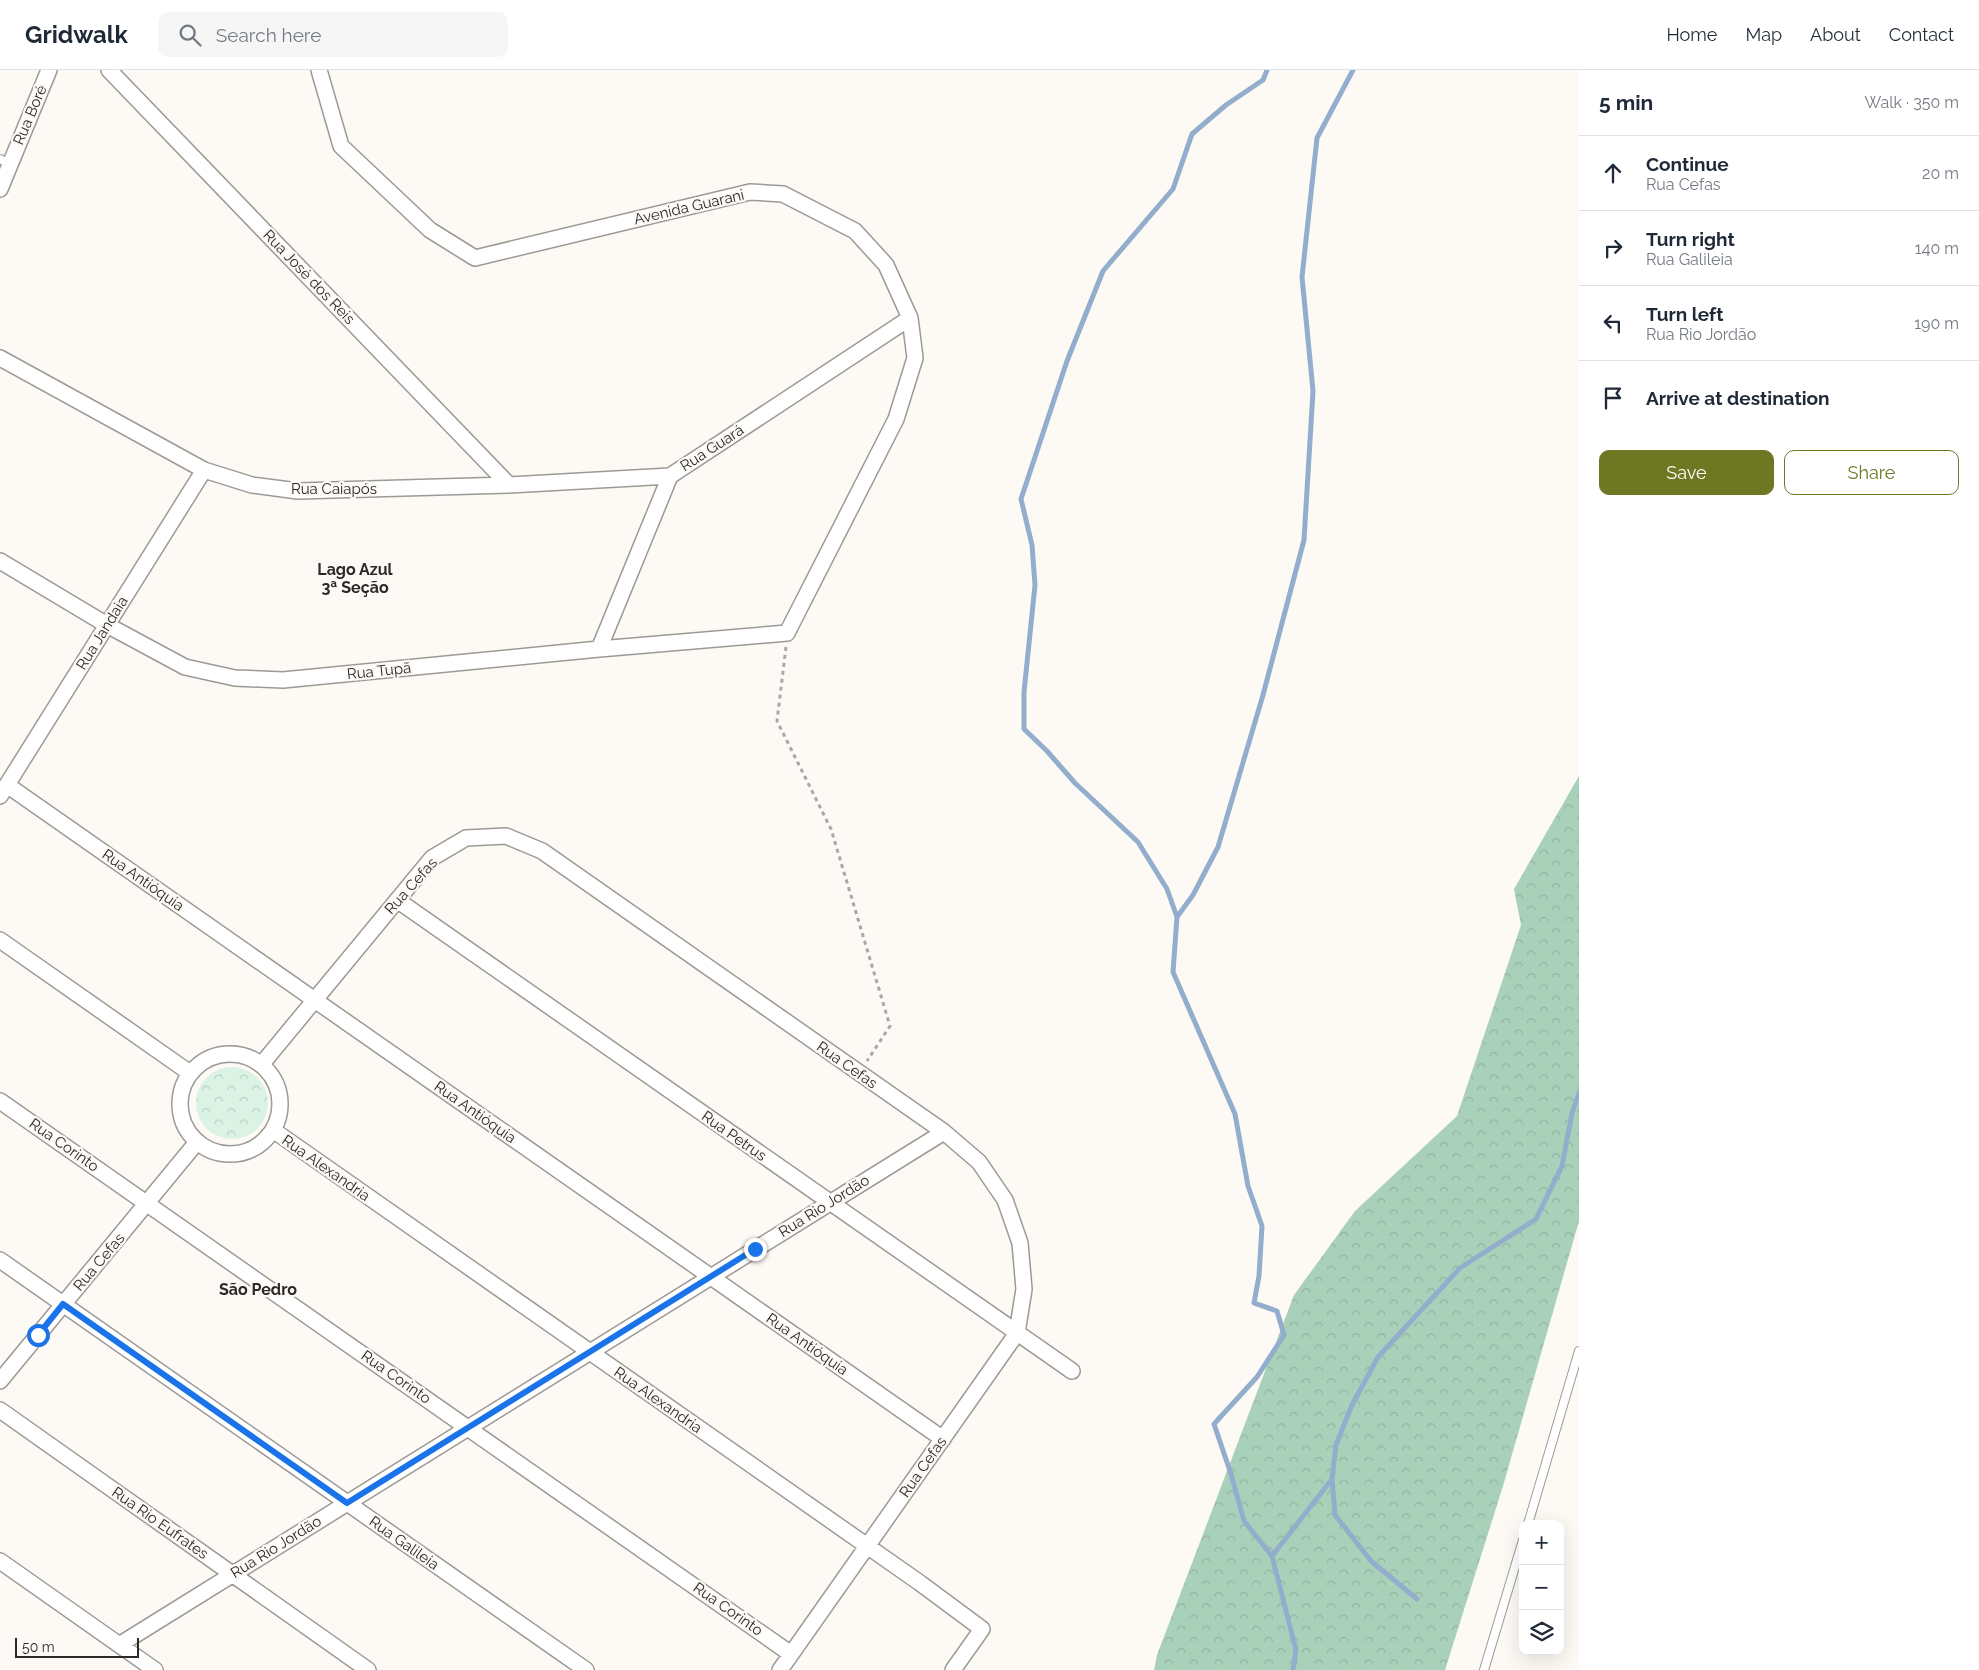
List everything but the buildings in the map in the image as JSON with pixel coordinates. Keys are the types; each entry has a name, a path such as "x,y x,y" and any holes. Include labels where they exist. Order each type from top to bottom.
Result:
{"street":[{"name":"Rua Boré","path":"0,189 5,161 49,70"},
{"name":"Rua José dos Reis","path":"110,70 509,485"},
{"name":"Avenida Guarani","path":"320,70 341,146 430,230 474,258 750,192 783,194 855,231 886,265 910,318 915,358 896,419 787,634"},
{"name":"Rua Guará","path":"600,649 670,476 910,318"},
{"name":"Rua Caiapós","path":"0,358 204,470 252,484 298,491 509,485 670,476"},
{"name":"Rua Jandaia","path":"3,791 204,470"},
{"name":"Rua Tupã","path":"0,561 107,625 185,667 235,678 283,680 600,649 787,634"},
{"name":"Rua Antióquia","path":"3,791 315,1000 943,1439"},
{"name":"Rua Cefas","path":"262,1065 432,858 466,838 506,836 542,851 944,1132 979,1162 1005,1200 1020,1243 1024,1290 1017,1333 780,1670"},
{"name":"Rua Petrus","path":"397,900 1072,1371"},
{"path":"0,940 190,1073"},
{"path":"232,1054 248,1057 262,1065 271,1075 278,1088 280,1102 278,1117 273,1130 261,1143 246,1152 229,1154 212,1151 197,1142 187,1131 181,1117 180,1102 183,1086 190,1073 202,1062 217,1056 232,1054"},
{"name":"Rua Corinto","path":"0,1101 791,1654"},
{"name":"Rua Alexandria","path":"273,1130 920,1583 982,1629 953,1670"},
{"name":"Rua Rio Jordão","path":"119,1645 944,1132"},
{"name":"Rua Cefas","path":"0,1381 197,1142"},
{"name":"Rua Galileia","path":"0,1260 586,1670"},
{"name":"Rua Rio Eufrates","path":"0,1410 368,1670"},
{"path":"0,1561 155,1670"}],"lane":[{"path":"1529,1520 1579,1351"},
{"path":"1484,1670 1519,1553"}],"path":[{"path":"787,634 777,721 831,829 890,1026 859,1072"}],"green space":[{"path":"1579,776 1579,1221 1503,1486 1445,1670 1154,1670 1157,1655 1294,1295 1355,1211 1457,1116 1521,925 1514,889"},
{"path":"232,1067 252,1073 262,1083 268,1103 262,1123 252,1133 232,1139 212,1133 202,1123 196,1103 202,1083 212,1073"}],"waterway":[{"path":"1267,70 1263,80 1226,105 1192,134 1173,189 1103,271 1067,361 1021,499 1032,545 1035,585 1024,692 1024,729 1047,751 1075,783 1138,842 1167,889 1177,917 1173,972 1235,1114 1248,1186 1262,1226 1259,1276 1254,1303 1277,1311 1284,1335 1257,1377 1214,1424 1244,1521 1272,1556"},
{"path":"1177,917 1193,895 1218,847 1263,695 1304,540 1313,391 1302,277 1317,138 1353,70"},
{"path":"1293,1670 1296,1650 1272,1556 1332,1479 1336,1445 1352,1405 1378,1357 1460,1268 1536,1219 1562,1166 1572,1113 1579,1093"},
{"path":"1332,1479 1335,1515 1371,1561 1417,1599"}],"district":[{"name":"Lago Azul 3ª Seção","path":"355,578"},
{"name":"São Pedro","path":"258,1289"}],"route":[{"path":"38,1335 63,1304 347,1503 755,1249"}]}
